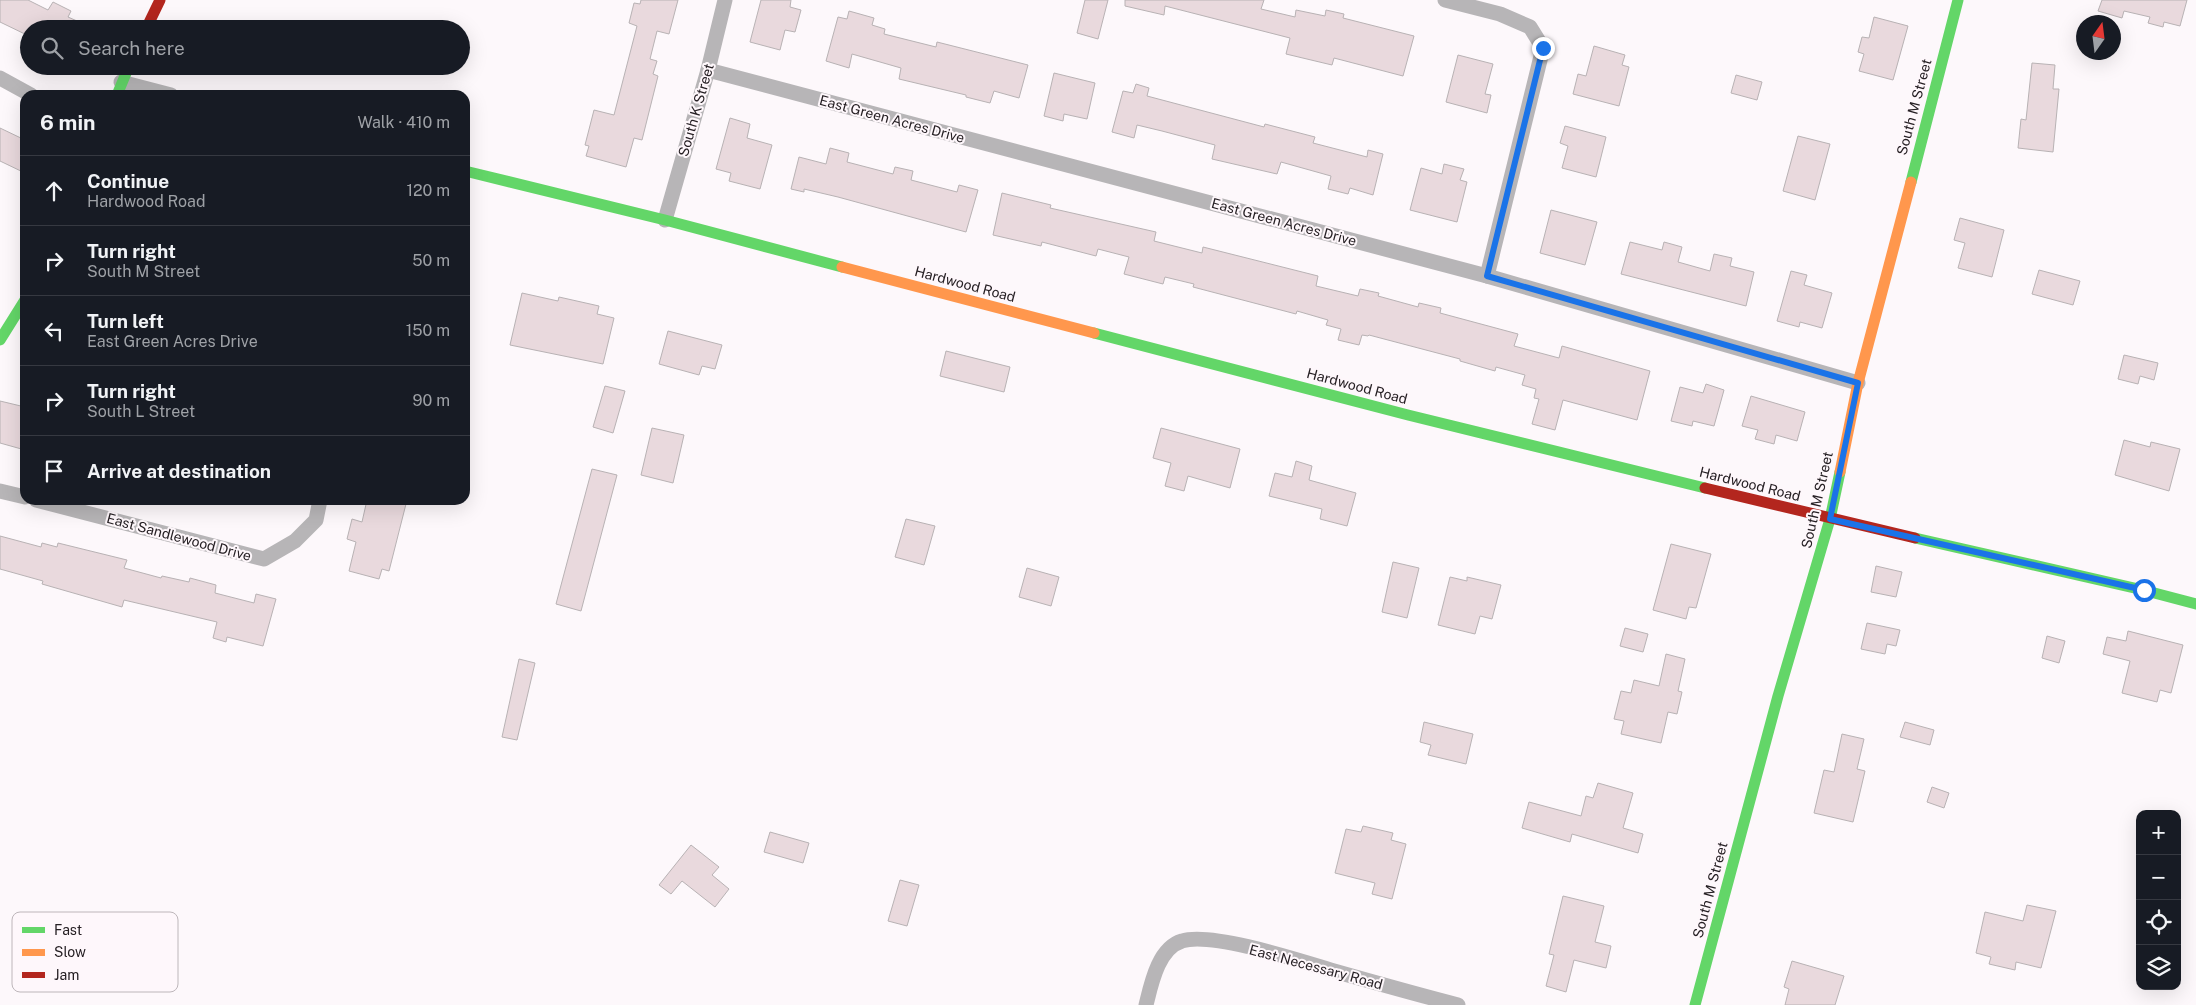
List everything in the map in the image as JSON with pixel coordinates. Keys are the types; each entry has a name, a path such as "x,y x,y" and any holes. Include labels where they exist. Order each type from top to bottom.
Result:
{"street":[{"path":"150,20 160,0"},
{"name":"South K Street","path":"665,220 708,70 725,0"},
{"path":"1444,0 1500,14 1530,27 1543,48 1487,276"},
{"name":"South M Street","path":"1695,1005 1778,696 1830,519 1858,383 1958,0"},
{"name":"East Green Acres Drive","path":"708,70 1487,276 1858,383"},
{"path":"125,75 119,88 134,90"},
{"path":"0,78 22,90"},
{"name":"Hardwood Road","path":"470,172 665,220 1408,415 1830,519 2144,590 2196,604"},
{"path":"0,340 20,308"},
{"path":"0,490 20,496"},
{"name":"East Sandlewood Drive","path":"55,505 264,559 295,541 316,520 319,505"},
{"name":"East Necessary Road","path":"1146,1005 1154,976 1165,955 1174,945 1181,941 1196,939 1226,942 1458,1005"}],"building":[{"path":"0,0 28,0 48,10 53,2 71,11 68,17 75,20 20,20 20,32 0,22"},
{"path":"641,0 678,0 669,34 657,31 650,59 657,61 653,74 658,76 642,140 634,138 626,167 586,156 589,146 585,145 594,110 614,115 637,26 629,23 634,3 640,4"},
{"path":"761,0 791,0 790,7 801,10 795,32 785,30 780,50 750,42"},
{"path":"1085,0 1108,0 1098,39 1077,33"},
{"path":"1125,0 1264,0 1261,9 1295,17 1296,10 1325,16 1326,10 1344,14 1343,18 1414,36 1403,76 1334,58 1332,65 1286,54 1290,38 1165,6 1164,15 1125,6"},
{"path":"2102,0 2187,0 2180,26 2164,22 2163,27 2148,23 2150,17 2124,11 2122,18 2121,15 2112,15 2098,11"},
{"path":"849,11 874,18 872,25 885,29 884,34 936,47 937,42 1028,65 1019,98 994,91 990,103 966,97 966,95 899,79 901,68 852,54 849,68 826,61 838,17 847,19"},
{"path":"1874,17 1908,26 1893,80 1859,71 1864,54 1858,52 1862,37 1869,38"},
{"path":"1594,46 1625,55 1622,65 1629,67 1619,106 1573,94 1578,74 1586,76"},
{"path":"1458,55 1493,64 1485,94 1491,95 1487,113 1446,102"},
{"path":"2032,63 2055,65 2053,89 2059,89 2053,152 2018,148 2021,119 2026,120"},
{"path":"1054,73 1095,83 1087,119 1064,114 1063,121 1044,116"},
{"path":"1736,75 1762,82 1757,100 1731,93"},
{"path":"1136,84 1149,88 1147,96 1264,127 1265,124 1315,137 1313,143 1367,157 1368,150 1383,154 1373,195 1350,188 1348,194 1328,189 1331,176 1281,162 1277,174 1212,159 1215,145 1162,131 1137,125 1134,138 1112,132 1123,91 1133,93"},
{"path":"730,118 750,124 747,138 772,145 760,189 729,181 731,173 716,169"},
{"path":"1565,126 1606,137 1596,177 1562,168 1568,146 1560,143"},
{"path":"0,128 20,138 20,171 0,161"},
{"path":"1798,136 1830,144 1815,200 1783,191"},
{"path":"830,148 849,153 847,162 893,174 895,167 913,171 911,180 957,192 959,185 978,190 966,232 838,197 804,189 804,192 791,189 799,157 826,164"},
{"path":"1444,164 1464,169 1460,180 1467,182 1457,222 1410,210 1421,168 1442,174"},
{"path":"1002,193 1051,205 1050,208 1156,232 1154,241 1202,253 1203,247 1318,276 1316,286 1358,296 1360,289 1379,293 1378,296 1418,307 1419,303 1441,308 1440,313 1518,334 1514,346 1559,358 1562,346 1650,371 1637,420 1563,400 1555,430 1532,424 1539,399 1534,398 1536,389 1522,385 1525,375 1496,367 1495,371 1460,361 1460,359 1369,335 1362,335 1359,345 1338,340 1341,329 1326,325 1328,320 1297,311 1296,314 1193,287 1194,284 1165,277 1163,284 1124,274 1129,257 1098,249 1096,256 1042,242 1041,246 993,235"},
{"path":"1551,210 1597,222 1585,265 1540,253"},
{"path":"1960,218 2004,230 1992,277 1958,268 1965,243 1954,240"},
{"path":"1630,242 1662,250 1664,242 1682,247 1678,262 1710,271 1714,254 1732,258 1730,266 1754,272 1746,306 1621,274"},
{"path":"2039,270 2080,281 2073,305 2032,294"},
{"path":"1791,271 1807,275 1804,285 1832,293 1822,328 1800,322 1799,327 1777,321"},
{"path":"522,293 558,301 559,297 599,306 597,314 614,318 603,364 510,345"},
{"path":"668,331 722,345 715,369 702,366 699,375 659,364"},
{"path":"946,351 1010,367 1004,392 940,376"},
{"path":"2124,355 2158,363 2154,380 2140,376 2138,384 2118,379"},
{"path":"1706,384 1724,390 1714,426 1693,421 1692,426 1671,421 1680,387 1703,393"},
{"path":"605,386 625,391 613,433 593,427"},
{"path":"1751,396 1805,412 1797,441 1776,435 1774,444 1755,439 1758,430 1742,426"},
{"path":"0,401 20,406 20,449 0,443"},
{"path":"652,428 684,435 673,483 641,475"},
{"path":"1161,428 1240,449 1230,488 1188,476 1184,491 1165,486 1171,463 1153,458"},
{"path":"2124,440 2150,447 2151,442 2180,449 2169,491 2115,475"},
{"path":"1296,461 1312,466 1309,480 1356,493 1347,526 1320,519 1322,509 1269,496 1275,473 1292,477"},
{"path":"592,469 617,475 581,611 556,604"},
{"path":"366,505 406,505 389,571 382,569 379,579 349,571 356,542 347,539 352,519 362,522"},
{"path":"906,519 935,526 924,565 895,557"},
{"path":"0,536 41,547 42,543 57,547 58,543 127,560 124,568 161,578 162,576 189,582 190,578 216,585 215,593 254,603 256,594 276,599 263,646 227,637 226,642 213,638 217,622 124,600 122,607 42,584 43,581 0,569"},
{"path":"1671,544 1711,554 1696,608 1689,607 1686,619 1653,610"},
{"path":"1393,562 1419,568 1407,618 1382,612"},
{"path":"1876,566 1902,572 1896,597 1871,592"},
{"path":"1027,568 1059,577 1051,606 1019,597"},
{"path":"1450,577 1467,581 1467,577 1501,585 1492,619 1480,616 1475,634 1438,625"},
{"path":"1867,623 1900,630 1896,646 1887,644 1885,654 1861,649"},
{"path":"1625,628 1648,634 1643,652 1620,646"},
{"path":"2128,631 2183,645 2171,693 2160,690 2157,702 2122,693 2130,661 2103,654 2107,637 2126,641"},
{"path":"2047,636 2065,641 2059,663 2042,658"},
{"path":"1666,654 1685,659 1678,691 1682,692 1677,714 1668,712 1661,743 1621,734 1624,721 1614,719 1621,691 1631,693 1634,680 1659,686"},
{"path":"519,659 535,663 517,740 502,737"},
{"path":"1424,722 1473,734 1466,764 1428,755 1431,745 1420,742"},
{"path":"1905,722 1934,730 1930,745 1900,737"},
{"path":"1842,734 1864,739 1857,769 1865,771 1853,822 1814,813 1824,770 1834,772"},
{"path":"1598,783 1633,793 1623,828 1643,834 1638,853 1572,834 1570,842 1522,828 1529,802 1581,816 1586,796 1593,798"},
{"path":"1932,787 1949,793 1944,808 1927,802"},
{"path":"1363,826 1393,833 1391,840 1406,844 1392,899 1372,894 1375,883 1335,873 1346,829 1361,832"},
{"path":"770,832 809,843 803,863 764,852"},
{"path":"691,845 719,867 712,875 729,889 715,907 682,881 671,894 659,885"},
{"path":"900,880 919,885 907,926 888,921"},
{"path":"1563,896 1604,906 1595,942 1611,946 1606,968 1574,960 1566,992 1546,986 1554,955 1549,954"},
{"path":"2027,905 2056,911 2041,968 2016,962 2015,970 1989,964 1991,957 1976,953 1985,912 2023,921"},
{"path":"1792,961 1844,976 1835,1005 1785,1005 1789,989 1784,987"}],"traffic: fast":[{"path":"1911,182 1958,0"},
{"path":"119,90 125,75"},
{"path":"470,172 665,220 842,267"},
{"path":"0,340 20,308"},
{"path":"1094,333 1408,415 1705,488"},
{"path":"1695,1005 1778,696 1830,519 1840,472"},
{"path":"1915,538 2143,590 2196,604"}],"traffic: slow":[{"path":"1840,472 1858,383 1911,182"},
{"path":"842,267 1094,333"}],"traffic: jam":[{"path":"150,20 160,0"},
{"path":"1705,488 1915,538"}],"route":[{"path":"1543,48 1487,276 1858,383 1830,519 2144,590"}]}
